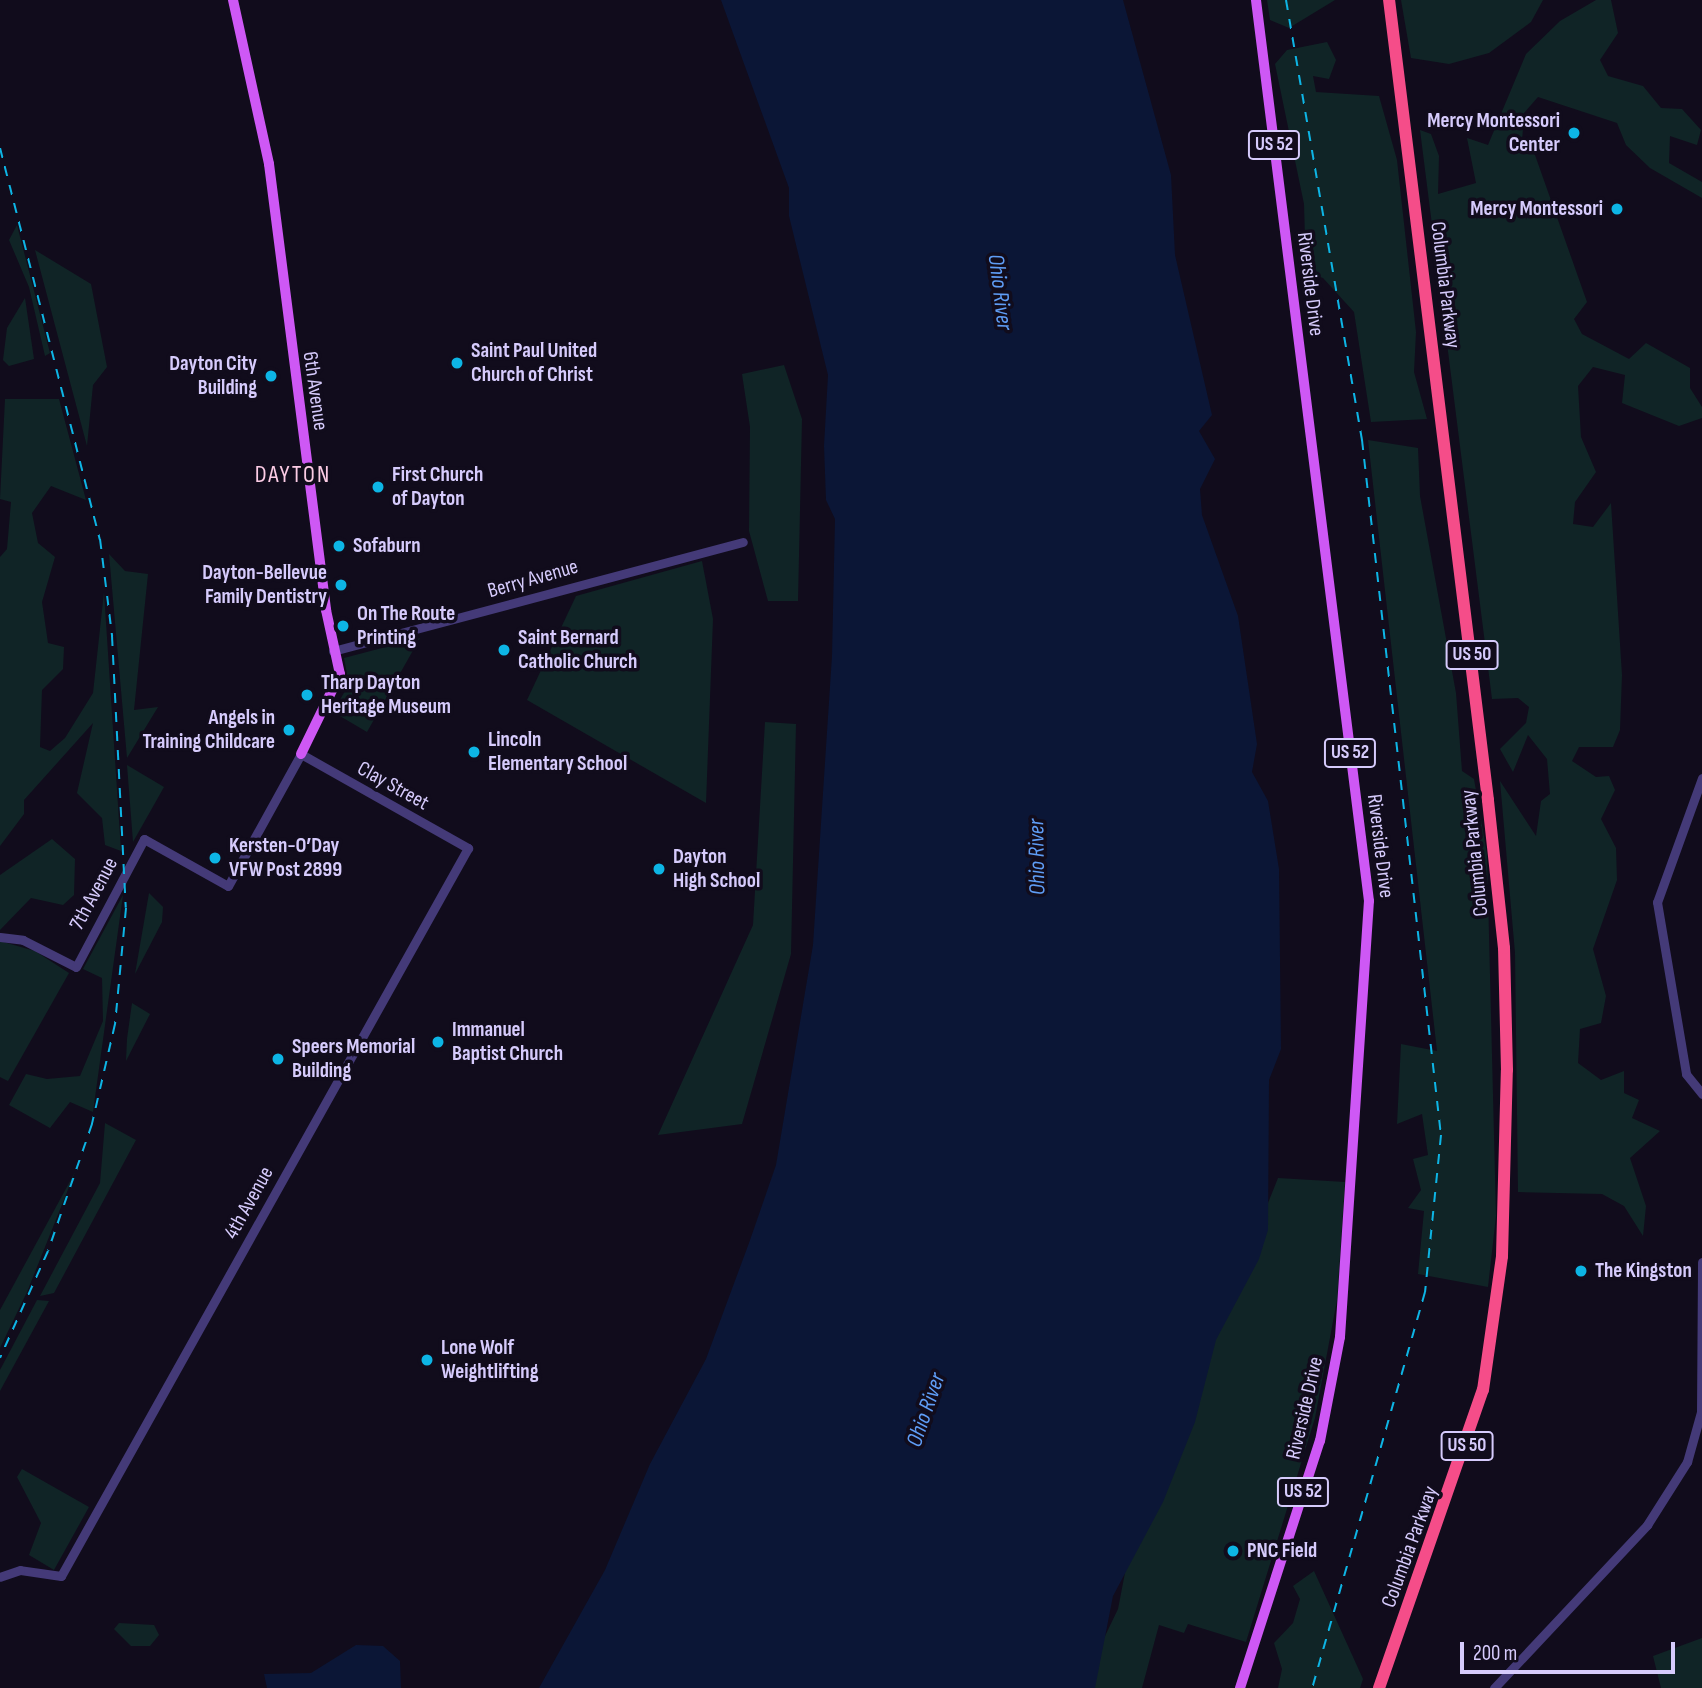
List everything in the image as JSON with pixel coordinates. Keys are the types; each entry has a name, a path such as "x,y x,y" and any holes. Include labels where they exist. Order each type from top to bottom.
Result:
{"highway":[{"name":"Columbia Parkway","path":"1379,1688 1466,1451 1495,1313 1504,1208 1504,948 1390,0"}],"main road":[{"name":"6th Avenue","path":"233,0 269,164 333,651 340,680 301,754"},
{"name":"Riverside Drive","path":"1240,1688 1320,1441 1340,1337 1369,901 1256,0"}],"street":[{"name":"Berry Avenue","path":"333,651 743,542"},
{"name":"Clay Street","path":"301,754 468,848"},
{"name":"6th Avenue","path":"144,839 228,886 301,754"},
{"path":"1702,778 1657,902 1686,1074 1702,1094"},
{"name":"7th Avenue","path":"0,937 23,940 76,967 144,839"},
{"name":"4th Avenue","path":"0,1577 20,1570 61,1576 468,848"},
{"path":"1494,1688 1647,1525 1684,1469 1701,1412 1702,1262"}],"green space":[{"path":"1267,0 1335,0 1289,28 1270,20"},
{"path":"1401,0 1543,0 1531,22 1489,53 1449,64 1411,58"},
{"path":"1596,0 1611,0 1618,33 1600,60 1608,76 1643,86 1661,108 1682,109 1701,130 1697,145 1670,136 1669,163 1702,182 1702,198 1650,168 1626,145 1617,123 1538,97 1524,113 1522,142 1535,155 1587,302 1574,319 1582,334 1629,359 1646,343 1690,368 1690,388 1702,407 1702,418 1679,426 1622,403 1625,375 1593,367 1578,386 1581,437 1596,472 1575,502 1573,524 1593,527 1611,503 1622,675 1620,730 1613,747 1579,747 1572,761 1596,777 1609,776 1615,790 1601,819 1616,848 1617,880 1593,949 1606,996 1601,1023 1580,1029 1578,1063 1601,1080 1624,1071 1624,1093 1639,1100 1632,1118 1660,1131 1630,1158 1646,1206 1643,1236 1624,1206 1602,1194 1518,1192 1515,953 1500,781 1536,836 1541,801 1550,794 1547,759 1528,735 1513,772 1500,749 1526,723 1529,707 1518,698 1492,699 1420,130 1431,134 1439,156 1438,194 1476,183 1467,138 1488,145 1526,54 1560,21"},
{"path":"1327,42 1336,60 1329,79 1313,76 1316,92 1379,96 1397,160 1416,332 1414,372 1427,419 1371,422 1354,312 1323,278 1306,272 1304,204 1275,64 1287,50"},
{"path":"17,225 50,353 45,356 29,287 9,240"},
{"path":"35,250 91,284 107,367 93,385 87,446"},
{"path":"25,298 34,359 9,366 3,360 7,328"},
{"path":"784,365 802,419 798,601 768,601 749,531 750,427 742,374"},
{"path":"5,399 59,399 86,500 51,486 32,513 38,543 55,557 42,602 48,643 64,647 63,669 42,690 40,747 50,751 65,738 93,693 104,592 121,851 105,845 102,818 77,793 93,723 24,800 24,814 0,846 0,557 7,549 11,502 0,499"},
{"path":"1368,440 1418,448 1420,496 1456,693 1462,771 1474,779 1487,854 1496,1216 1488,1287 1418,1274 1424,1211 1408,1208 1421,1190 1413,1159 1428,1155 1422,1114 1397,1124 1401,1044 1437,1051"},
{"path":"109,554 125,571 148,574 134,710 158,707 127,758"},
{"path":"702,561 713,619 706,803 527,700 576,596"},
{"path":"420,638 367,732 333,712 349,684 344,658"},
{"path":"765,722 796,724 791,954 742,1124 658,1135 753,925"},
{"path":"127,765 164,787 133,842"},
{"path":"52,839 75,859 74,895 63,905 31,898 0,930 0,875"},
{"path":"149,893 163,907 162,922 135,974"},
{"path":"123,895 93,1112 70,1102 50,1128 9,1105 26,1074 47,1079 80,1076 103,1021 102,978 83,969"},
{"path":"0,941 35,951 69,973 8,1081 0,1077"},
{"path":"132,1003 150,1014 126,1061 127,1039"},
{"path":"105,1123 136,1140 54,1293 40,1296 100,1183"},
{"path":"75,1172 27,1292 0,1348 0,1310"},
{"path":"1278,1178 1345,1182 1337,1300 1315,1418 1246,1642 1188,1624 1184,1633 1159,1625 1142,1688 1080,1688 1118,1609 1130,1547"},
{"path":"37,1300 49,1301 0,1391 0,1370"},
{"path":"22,1469 89,1507 54,1570 29,1555 41,1523 17,1477"},
{"path":"1314,1571 1363,1679 1360,1688 1278,1688 1282,1669 1274,1643 1293,1623 1300,1599 1293,1586"},
{"path":"119,1623 154,1625 159,1635 150,1646 131,1646 114,1629"},
{"path":"1702,1638 1702,1688 1661,1688 1653,1656"}],"water":[{"name":"Ohio River","path":"721,0 1123,0 1171,175 1175,255 1212,415 1199,431 1215,459 1200,489 1202,515 1238,616 1257,744 1252,772 1268,801 1279,869 1281,1049 1269,1080 1268,1230 1259,1259 1216,1340 1195,1422 1163,1502 1113,1596 1095,1688 539,1688 605,1570 650,1464 706,1359 749,1243 776,1165 813,945 832,656 835,519 826,500 824,446 828,375 789,216 789,188"},
{"path":"356,1645 383,1646 400,1661 401,1688 267,1688 264,1674 311,1673"}],"railway":[{"path":"1286,0 1362,440 1441,1135 1425,1292 1312,1688"},
{"path":"0,148 100,539 112,636 126,908 115,1024 92,1124 48,1251 0,1358"}],"place":[{"name":"Mercy Montessori Center","path":"1574,133"},
{"name":"Mercy Montessori","path":"1617,209"},
{"name":"Saint Paul United Church of Christ","path":"457,363"},
{"name":"Dayton City Building","path":"271,376"},
{"name":"First Church of Dayton","path":"378,487"},
{"name":"Sofaburn","path":"339,546"},
{"name":"Dayton-Bellevue Family Dentistry","path":"341,585"},
{"name":"On The Route Printing","path":"343,626"},
{"name":"Saint Bernard Catholic Church","path":"504,650"},
{"name":"Tharp Dayton Heritage Museum","path":"307,695"},
{"name":"Angels in Training Childcare","path":"289,730"},
{"name":"Lincoln Elementary School","path":"474,752"},
{"name":"Kersten-O’Day VFW Post 2899","path":"215,858"},
{"name":"Dayton High School","path":"659,869"},
{"name":"Immanuel Baptist Church","path":"438,1042"},
{"name":"Speers Memorial Building","path":"278,1059"},
{"name":"The Kingston","path":"1581,1271"},
{"name":"Lone Wolf Weightlifting","path":"427,1360"},
{"name":"PNC Field","path":"1233,1551"}],"district":[{"name":"DAYTON","path":"293,475"}]}
